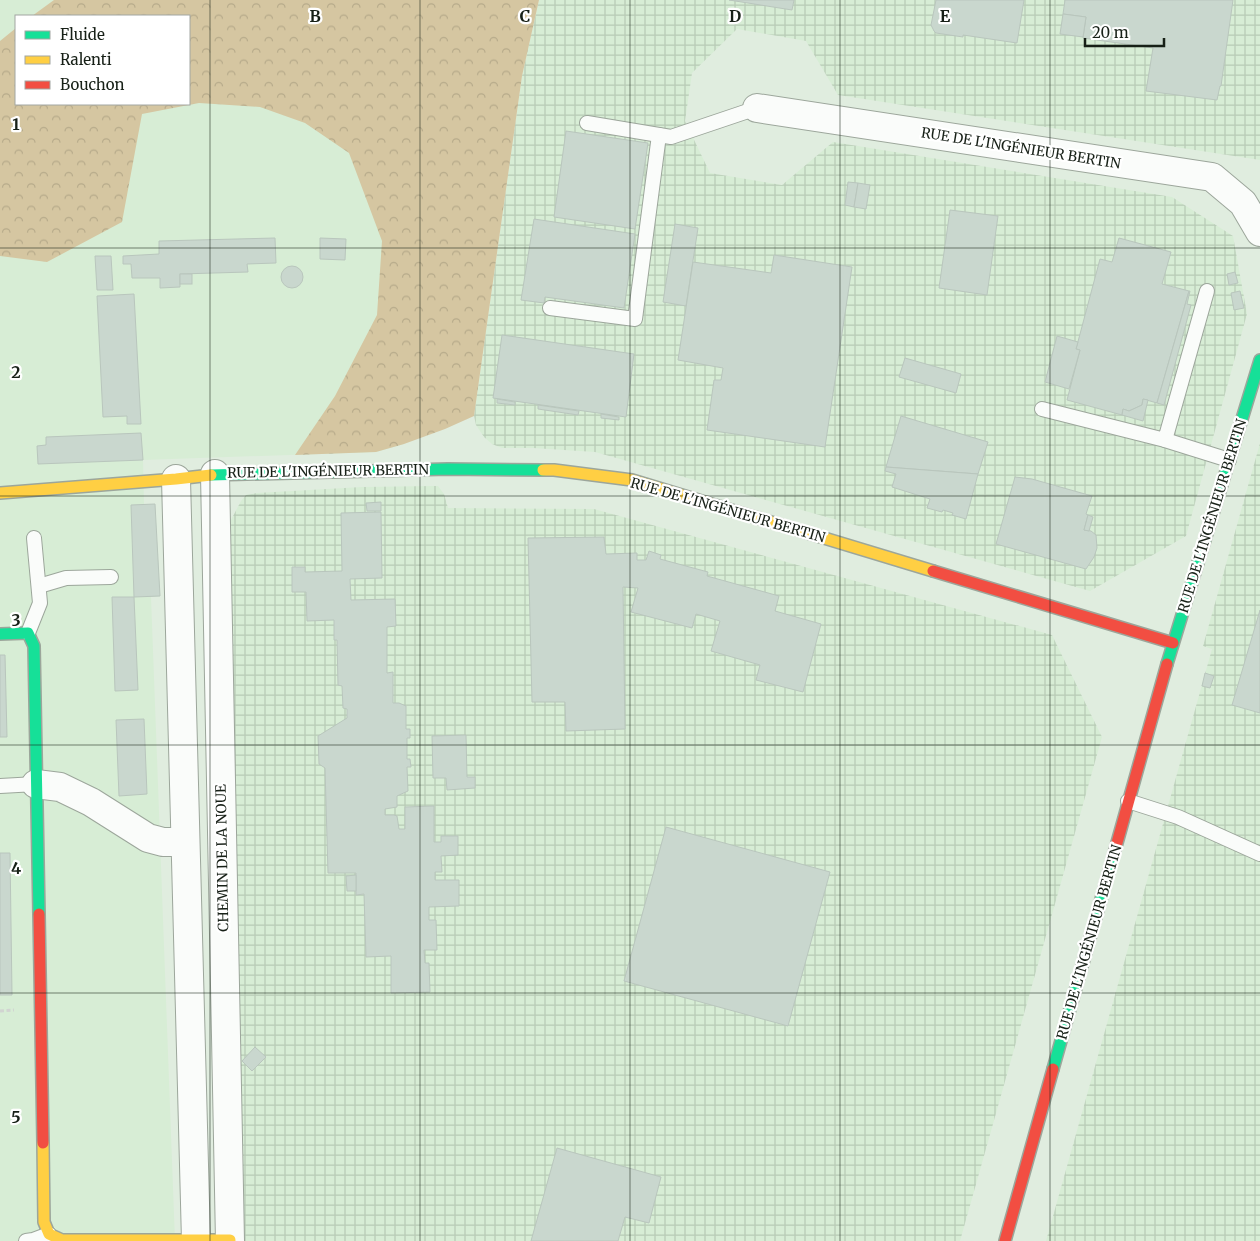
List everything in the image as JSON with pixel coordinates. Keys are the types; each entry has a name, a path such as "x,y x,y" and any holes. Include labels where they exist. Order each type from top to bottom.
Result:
{"street":[{"name":"RUE DE L'INGÉNIEUR BERTIN","path":"757,108 1212,177 1243,203 1260,232"},
{"name":"RUE DE L'INGÉNIEUR BERTIN","path":"1005,1241 1173,642 1260,360"},
{"name":"RUE DE L'INGÉNIEUR BERTIN","path":"0,493 176,479 215,474 448,469 554,470 632,480 1173,642"},
{"name":"CHEMIN DE LA NOUE","path":"215,474 230,1240"},
{"path":"176,479 196,1241"},
{"path":"0,634 28,633 34,646 44,1222 49,1234 62,1240 230,1240"},
{"path":"36,784 60,787 91,802 148,838 163,842 185,842"}],"lane":[{"path":"587,123 671,137 757,108"},
{"path":"550,308 635,319 659,135"},
{"path":"1165,440 1207,291"},
{"path":"1042,409 1165,440 1229,460"},
{"path":"28,633 40,603 34,538"},
{"path":"38,586 66,578 111,577"},
{"path":"0,786 36,784"},
{"path":"1128,801 1178,817 1260,854"},
{"path":"26,1241 49,1234"}],"shaded area":[{"path":"0,0 505,0 404,444 376,452 143,460 144,504 155,504 160,596 151,597 175,1241 0,1241"},
{"path":"539,0 1260,0 1260,160 838,95 806,41 737,29 692,73 685,121 710,173 782,185 833,142 1172,197 1233,236 1247,314 1186,536 1090,591 595,452 502,448 492,444 484,437 476,425 474,416 522,76"},
{"path":"1260,443 1260,1241 1046,1241 1212,649 1203,646"},
{"path":"438,486 444,494 448,508 594,509 1052,635 1102,737 960,1241 241,1241 223,535 246,495 362,487"}],"green space":[{"path":"54,0 539,0 522,76 474,416 445,429 376,452 295,455 335,396 377,315 382,241 349,153 305,123 260,107 199,103 190,105 190,15 33,15"},
{"path":"15,29 15,105 189,105 142,114 122,222 47,262 0,256 0,41"}],"building":[{"path":"729,0 794,0 792,10"},
{"path":"936,0 1024,0 1017,43 936,33 931,25"},
{"path":"1065,0 1233,0 1221,86 1217,100 1146,91 1153,48 1083,38 1086,17 1063,14"},
{"path":"1063,14 1086,17 1083,37 1060,34"},
{"path":"566,131 648,143 635,229 554,217"},
{"path":"848,182 858,183 854,207 845,205"},
{"path":"858,183 870,185 866,209 854,207"},
{"path":"950,210 998,216 987,295 939,288"},
{"path":"534,219 635,234 624,308 545,297 544,303 521,300"},
{"path":"675,224 698,228 686,306 663,302"},
{"path":"275,238 276,263 247,264 248,272 180,274 180,287 160,288 160,278 132,278 131,264 123,264 123,256 159,254 159,241"},
{"path":"320,238 346,239 345,260 320,259"},
{"path":"1119,238 1171,252 1162,284 1189,291 1157,403 1143,399 1142,405 1129,411 1123,409 1122,415 1067,400 1080,350 1076,349 1100,259 1112,262"},
{"path":"774,255 852,267 825,447 707,430 714,380 721,380 723,368 678,360 693,262 771,273"},
{"path":"95,256 111,256 113,290 97,290"},
{"path":"292,266 300,269 303,277 300,285 292,288 284,285 281,277 284,269"},
{"path":"1235,272 1238,283 1229,285 1227,274"},
{"path":"180,274 192,274 192,284 180,284"},
{"path":"1189,291 1187,304 1191,305 1164,405 1157,403"},
{"path":"1240,291 1244,308 1234,310 1231,293"},
{"path":"134,294 141,424 127,424 127,416 103,417 97,296"},
{"path":"502,335 634,354 626,417 493,398"},
{"path":"1057,336 1078,342 1076,349 1080,350 1069,389 1045,382"},
{"path":"905,358 961,374 956,393 899,377"},
{"path":"497,399 515,402 515,405 497,403"},
{"path":"1143,399 1148,400 1143,421 1122,415 1123,409 1129,411 1142,405"},
{"path":"538,405 579,411 578,415 538,409"},
{"path":"601,414 619,417 619,420 601,418"},
{"path":"901,416 988,442 978,474 886,467"},
{"path":"141,433 143,460 38,464 37,446 46,445 46,437"},
{"path":"886,467 978,474 966,519 943,510 942,512 927,508 930,499 892,487 896,474 885,471"},
{"path":"1015,477 1032,479 1092,496 1086,514 1088,515 1084,530 1091,531 1096,535 1097,548 1094,557 1086,569 996,544"},
{"path":"381,502 381,511 367,511 366,503"},
{"path":"155,504 160,596 134,597 131,505"},
{"path":"381,512 382,578 350,579 351,600 395,599 396,626 387,627 387,673 393,672 393,703 406,706 406,729 410,729 410,738 407,738 407,759 410,759 411,767 407,767 408,791 397,796 397,807 385,809 385,815 397,816 399,829 405,829 405,807 434,806 434,842 441,842 441,836 458,836 458,855 441,856 442,872 435,872 435,880 459,880 459,906 429,907 429,920 436,920 437,950 424,950 425,963 429,963 430,992 391,993 391,956 366,957 364,894 356,895 356,873 328,873 325,768 319,764 318,736 347,718 347,709 343,708 342,686 338,685 337,640 334,640 334,620 307,621 306,592 292,592 292,567 305,567 305,572 342,571 341,513"},
{"path":"1088,515 1093,517 1089,531 1084,530"},
{"path":"604,537 606,554 637,553 637,560 646,560 649,551 661,555 660,559 708,572 707,576 779,596 775,611 821,624 803,692 756,680 760,665 711,651 720,621 696,614 692,628 631,612 638,588 623,587 625,729 566,731 565,702 532,702 528,538"},
{"path":"112,597 134,597 138,690 115,691"},
{"path":"1260,610 1260,713 1232,705"},
{"path":"0,655 5,655 7,737 0,737"},
{"path":"1205,673 1214,676 1210,688 1202,686"},
{"path":"144,719 147,794 119,796 116,720"},
{"path":"466,735 467,777 475,777 475,788 447,790 446,778 433,778 432,736"},
{"path":"666,827 830,872 788,1026 624,981"},
{"path":"0,853 10,853 12,995 0,995"},
{"path":"356,875 356,891 347,891 346,876"},
{"path":"255,1047 266,1057 252,1071 242,1061"},
{"path":"557,1148 661,1177 649,1223 625,1217 618,1241 531,1241"}],"traffic: fast":[{"path":"1167,664 1260,360"},
{"path":"211,475 448,469 543,470"},
{"path":"0,634 28,633 34,646 39,914"},
{"path":"1053,1069 1115,850"}],"traffic: slow":[{"path":"543,470 632,480 933,571"},
{"path":"0,493 211,475"},
{"path":"43,1143 44,1222 49,1234 62,1240 230,1240"}],"traffic: jam":[{"path":"933,571 1173,643"},
{"path":"1115,850 1167,664"},
{"path":"39,914 43,1143"},
{"path":"1005,1241 1053,1069"}]}
